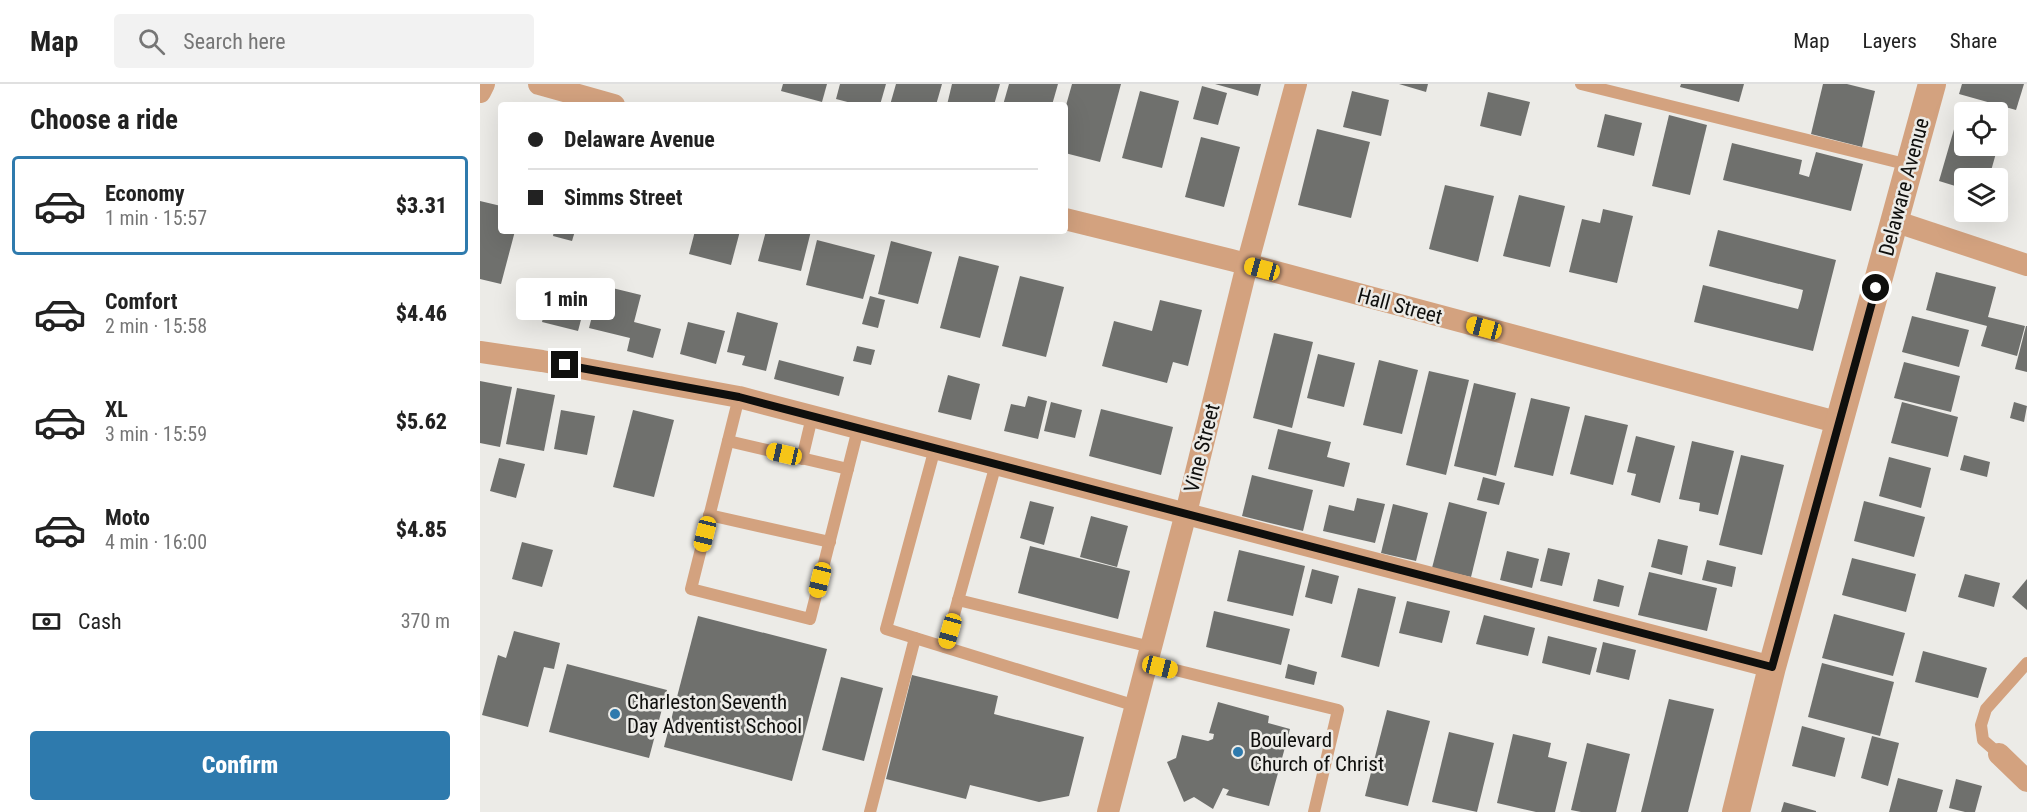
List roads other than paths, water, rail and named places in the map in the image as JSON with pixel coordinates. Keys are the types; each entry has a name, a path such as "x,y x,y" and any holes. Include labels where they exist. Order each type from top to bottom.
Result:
{"street":[{"path":"480,92 484,84"},
{"path":"539,84 579,90 607,102"},
{"name":"Vine Street","path":"1108,812 1186,513 1247,265 1296,84"},
{"name":"Delaware Avenue","path":"1736,812 1772,667 1932,84"},
{"name":"Hall Street","path":"1068,220 1247,265 1840,423"},
{"path":"1894,221 2027,265"},
{"path":"480,352 739,397 1772,667"},
{"path":"1999,754 2027,781"}],"lane":[{"path":"1581,84 1910,165"},
{"path":"739,397 691,589 810,619 858,429"},
{"path":"802,459 813,417"},
{"path":"728,441 848,469"},
{"path":"935,448 886,629 1136,705"},
{"path":"945,647 996,464"},
{"path":"710,515 830,542"},
{"path":"958,600 1338,710 1314,812"},
{"path":"870,812 915,638"},
{"path":"1999,754 1983,740 1981,725 1986,709 2027,663"}],"place":[{"name":"Charleston Seventh Day Adventist School","path":"615,714"},
{"name":"Boulevard Church of Christ","path":"1238,752"}]}
